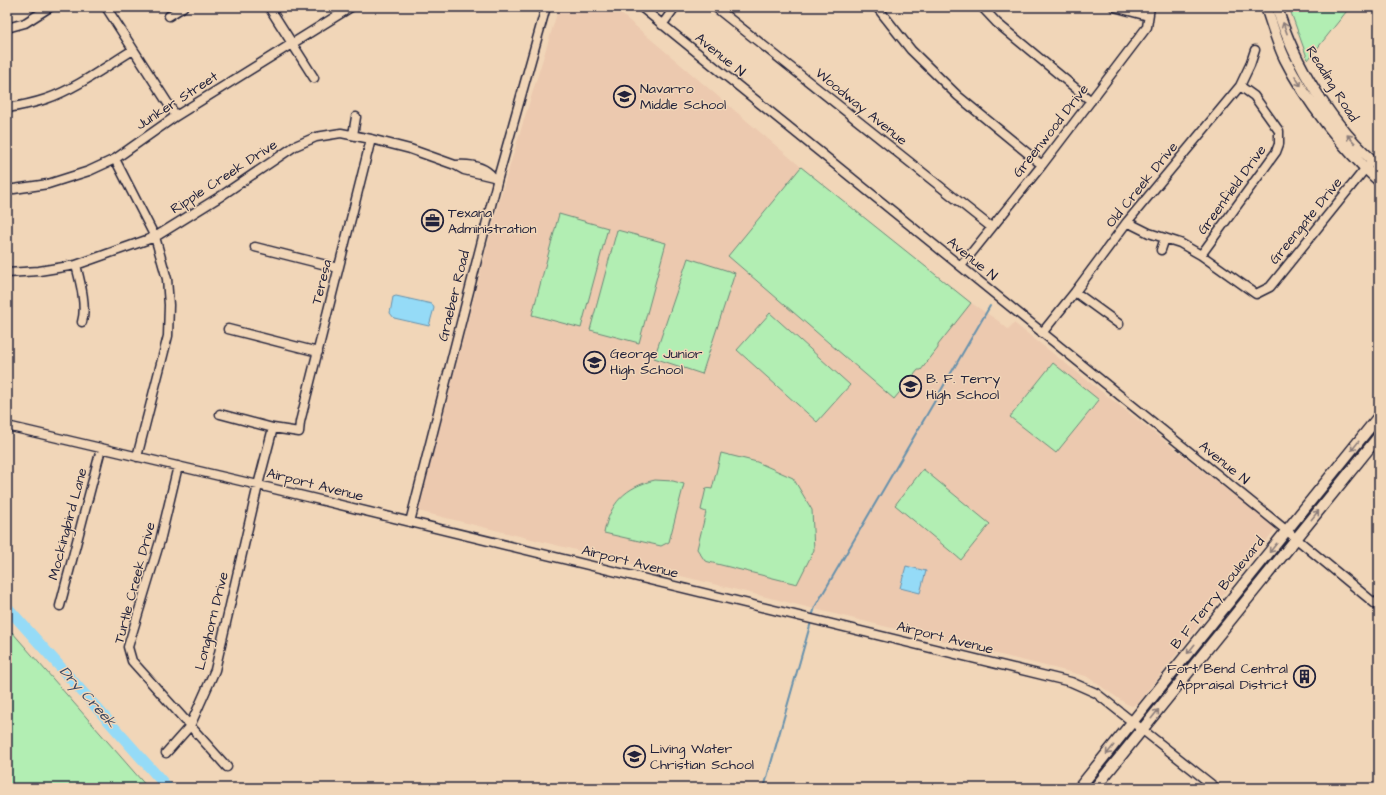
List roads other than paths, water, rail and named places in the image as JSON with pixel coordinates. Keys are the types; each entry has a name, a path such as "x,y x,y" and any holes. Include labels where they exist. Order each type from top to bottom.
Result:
{"main road":[{"name":"Reading Road","path":"1266,7 1284,58 1314,109 1365,168 1379,181"},
{"name":"Reading Road","path":"1277,7 1303,70 1331,113 1347,134 1375,163"},
{"name":"B F Terry Boulevard","path":"1079,788 1379,416"},
{"name":"B F Terry Boulevard","path":"1095,788 1379,436"}],"street":[{"path":"7,28 24,23 50,7"},
{"path":"106,7 176,116"},
{"path":"169,16 183,7"},
{"path":"269,7 314,78"},
{"name":"Junker Street","path":"7,190 48,184 89,171 115,159 176,116 351,7"},
{"name":"Graeber Road","path":"410,522 496,178 546,7"},
{"name":"Avenue N","path":"641,7 1287,530 1379,607"},
{"path":"662,25 675,7"},
{"name":"Woodway Avenue","path":"715,7 991,227"},
{"path":"877,7 911,50 958,96 1042,165"},
{"path":"982,7 997,23 1091,101"},
{"path":"1114,7 1148,16"},
{"name":"Greenwood Drive","path":"960,266 1042,165 1147,27 1150,7"},
{"path":"7,108 46,99 68,90 133,50"},
{"name":"Old Creek Drive","path":"1042,332 1075,292 1127,222 1240,86 1250,65 1254,50"},
{"name":"Greenfield Drive","path":"1200,255 1276,152 1279,144 1279,131 1254,96 1240,86"},
{"path":"353,135 356,117"},
{"name":"Ripple Creek Drive","path":"7,273 40,271 76,265 155,237 221,196 295,146 316,137 341,133 371,139 410,149 455,165 466,164 487,170 496,178"},
{"name":"Teresa","path":"273,428 299,432 300,422 371,139"},
{"path":"115,159 155,237 167,279 169,305 168,336 137,456"},
{"name":"Greengate Drive","path":"1200,255 1256,294 1270,287 1365,168 1375,163"},
{"path":"1127,222 1149,233 1180,243 1200,255"},
{"path":"1161,250 1165,238"},
{"path":"255,247 338,268"},
{"path":"76,265 84,315 82,322"},
{"path":"1075,292 1119,324"},
{"path":"228,329 318,352"},
{"path":"220,414 273,428"},
{"name":"Airport Avenue","path":"7,426 258,485 1071,682 1096,693 1216,788"},
{"name":"Longhorn Drive","path":"166,753 190,726 215,670 258,485 273,428"},
{"name":"Mockingbird Lane","path":"60,606 101,449"},
{"name":"Turtle Creek Drive","path":"178,466 160,541 128,647 132,661 227,767"}],"water":[{"path":"396,296 432,304 434,308 429,326 394,318 390,313 393,297"},
{"path":"906,566 926,571 920,593 900,588"}],"waterway":[{"path":"812,617 815,607 990,306"},
{"name":"Dry Creek","path":"7,607 168,788"},
{"path":"764,788 811,622"}],"place":[{"name":"Navarro Middle School","path":"625,97"},
{"name":"Texana Administration","path":"433,221"},
{"name":"George Junior High School","path":"594,362"},
{"name":"B. F. Terry High School","path":"910,387"},
{"name":"Fort Bend Central Appraisal District","path":"1304,677"},
{"name":"Living Water Christian School","path":"635,757"}]}
